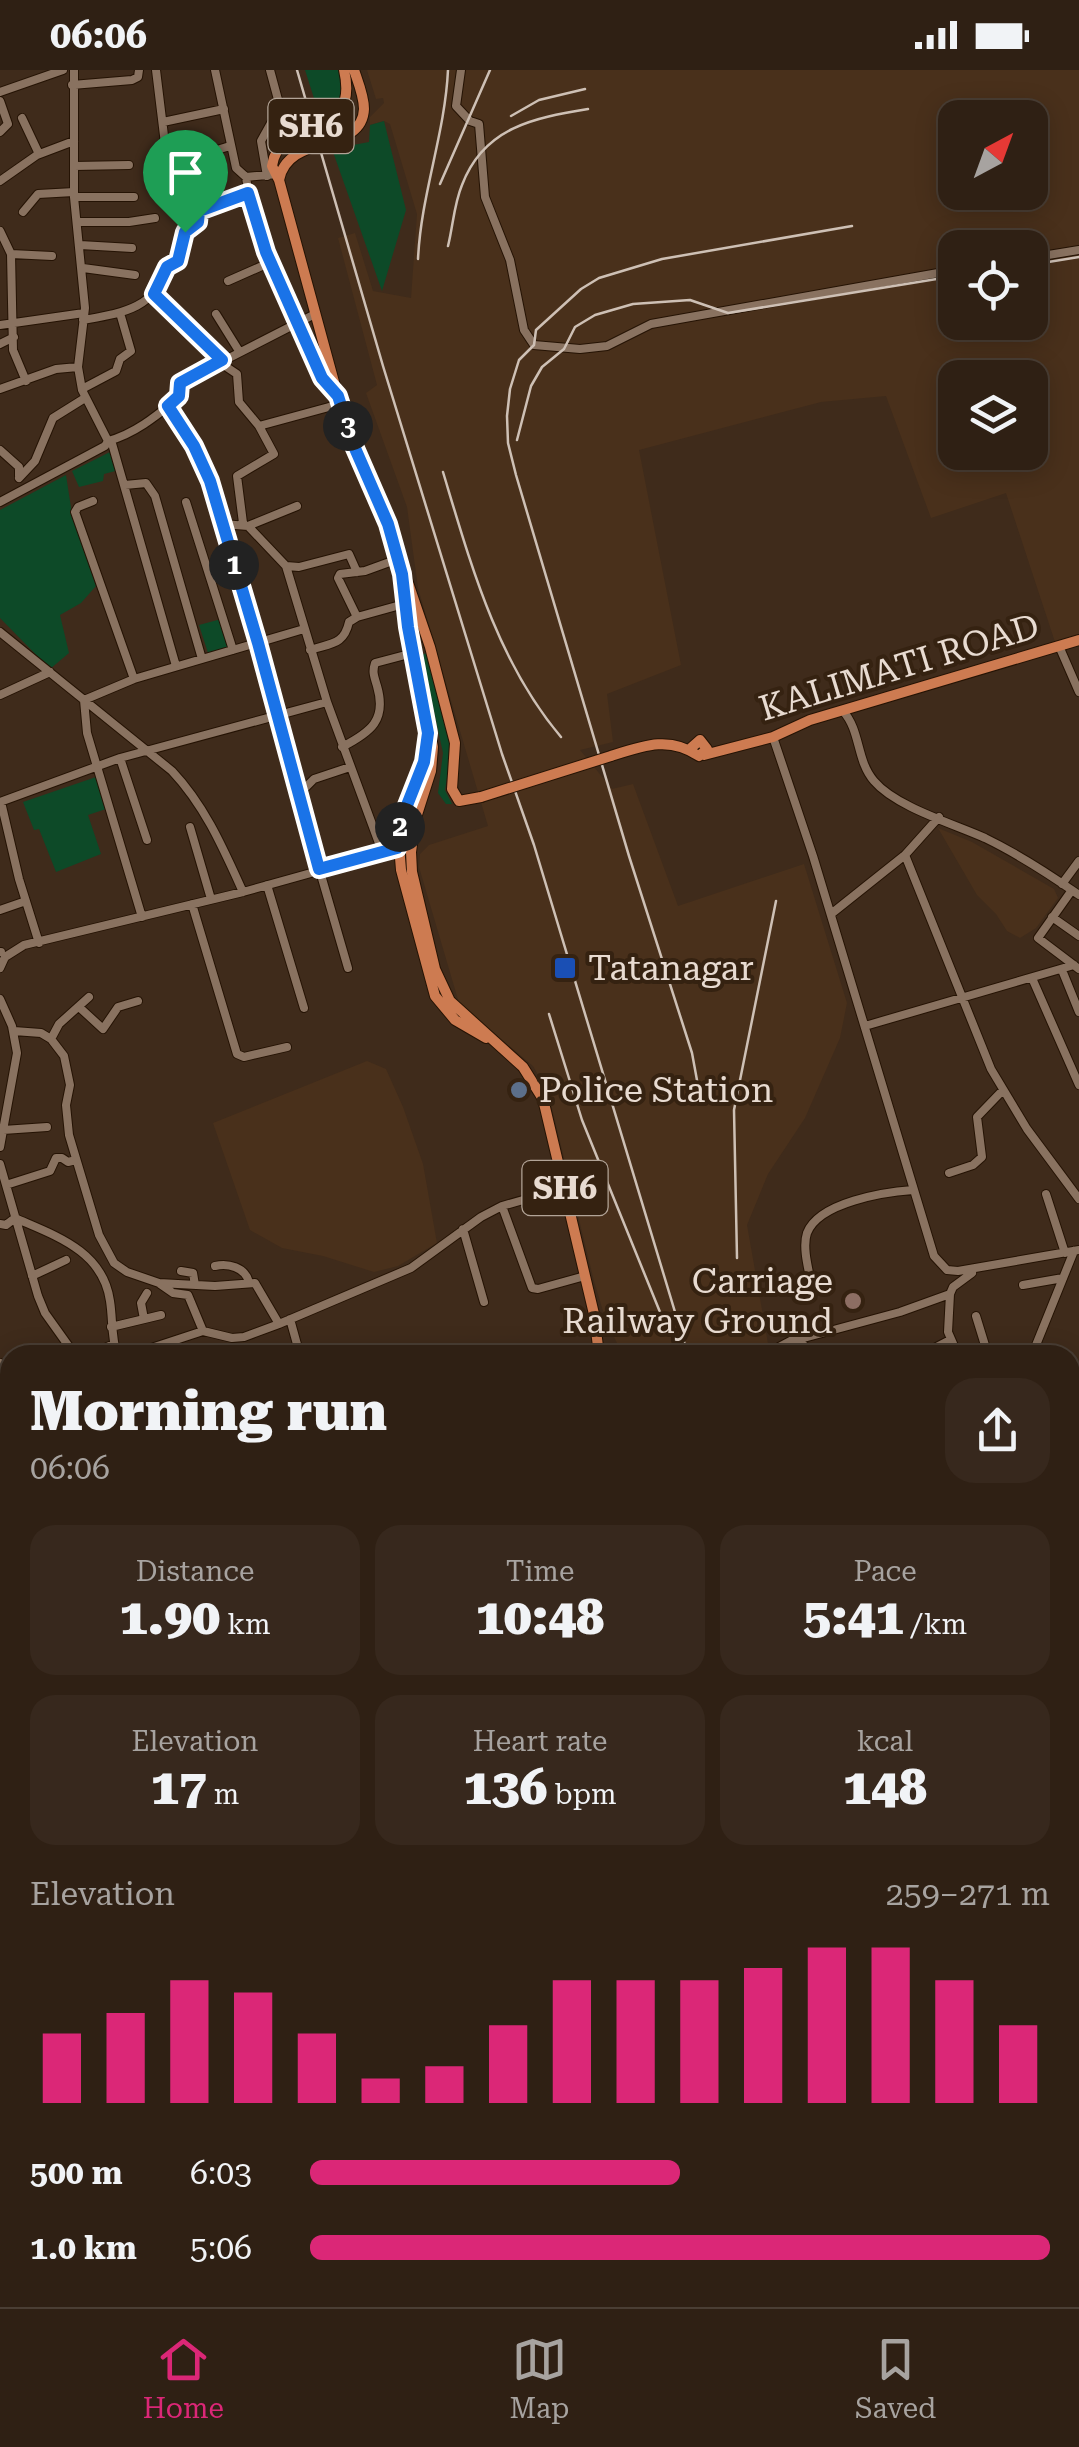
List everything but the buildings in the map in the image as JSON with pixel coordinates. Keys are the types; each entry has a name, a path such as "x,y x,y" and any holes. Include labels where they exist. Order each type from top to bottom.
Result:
{"main road":[{"name":"SH6","path":"344,70 347,94 342,110 332,119 295,133 272,161 339,400 388,524 402,574 412,651 434,758 415,821 412,872 444,990 460,1012 523,1067 543,1099 597,1345"},
{"name":"SH6","path":"275,176 296,154 347,135 358,124 364,109 354,70"},
{"path":"342,110 358,124"},
{"path":"402,574 430,647 456,743 452,789 460,800 650,745 692,748"},
{"name":"KALIMATI ROAD","path":"704,755 1079,640"},
{"path":"412,651 420,642 430,647"},
{"name":"SH6","path":"428,733 424,762 402,818 397,848 435,996 455,1020 492,1039"},
{"path":"702,741 707,749 704,755 694,754 692,748 695,742 702,741"},
{"name":"KALIMATI ROAD","path":"702,741 735,746"}],"street":[{"path":"0,92 63,70"},
{"path":"74,70 74,195 84,316 78,367 84,393 109,440 125,486 176,666"},
{"path":"72,85 135,80 139,70"},
{"path":"156,70 168,165 180,214"},
{"path":"215,70 236,168 246,177 271,262 322,378 339,400 259,426"},
{"path":"246,177 275,176 261,142 280,107 270,70"},
{"path":"461,70 456,106 478,124 485,197 510,260 524,330 534,346 607,346 667,320 938,273"},
{"path":"0,101 8,124 0,132"},
{"path":"162,122 224,109"},
{"path":"22,118 39,154"},
{"path":"0,180 39,154 74,141"},
{"path":"168,165 230,146"},
{"path":"74,166 130,164"},
{"path":"0,324 120,313 138,307 154,294 167,267 178,261 184,235 198,222 199,211 248,193"},
{"path":"23,212 38,194 134,197"},
{"path":"78,222 155,218"},
{"path":"0,231 11,254 14,350 26,381"},
{"path":"80,246 132,248"},
{"path":"1048,255 1079,250"},
{"path":"11,254 52,256"},
{"path":"228,281 271,262"},
{"path":"0,266 11,266"},
{"path":"82,268 135,275"},
{"path":"0,294 12,292"},
{"path":"154,294 237,374 239,402 259,426 274,454 237,476 246,524 286,566 342,748 383,854"},
{"path":"19,478 34,460 53,418 116,371 120,359 131,350 120,313"},
{"path":"216,314 239,351"},
{"path":"0,488 3,500 105,446 109,440 131,433 179,396 180,383 315,314"},
{"path":"0,344 14,337"},
{"path":"0,389 56,369 78,367"},
{"path":"168,406 204,464 348,968"},
{"path":"0,450 20,468 19,492"},
{"path":"125,486 146,482 156,496 202,658"},
{"path":"94,502 78,507 76,512 134,679"},
{"path":"186,502 233,650"},
{"path":"223,524 246,524 298,506"},
{"path":"286,566 299,567 349,554 356,572"},
{"path":"356,617 338,578 340,574 398,559"},
{"path":"310,650 345,637 349,622 356,617 404,604"},
{"path":"84,700 134,679 304,628"},
{"path":"0,632 172,771 205,813 243,892"},
{"path":"1058,646 1079,692"},
{"path":"342,748 372,730 381,714 372,670 375,662 412,651"},
{"path":"1,694 50,672"},
{"path":"84,700 83,716 142,917"},
{"path":"39,943 0,802 146,750 327,702"},
{"path":"843,711 853,722 860,753 876,784 1014,854 1076,892 1038,938 1077,967"},
{"path":"772,737 866,1026 926,1234 939,1264 958,1271 1073,1252"},
{"path":"120,758 147,840"},
{"path":"298,795 314,778 350,768"},
{"path":"831,914 905,855 939,818"},
{"path":"190,827 211,900"},
{"path":"0,968 2,953 397,848"},
{"path":"905,855 1003,1090 1026,1129 1079,1199"},
{"path":"1062,884 1079,861"},
{"path":"267,885 304,1008"},
{"path":"0,910 26,901"},
{"path":"192,904 238,1054 244,1057 287,1047"},
{"path":"1052,917 1079,936"},
{"path":"866,1026 1077,967"},
{"path":"1062,970 1079,1012"},
{"path":"1032,978 1079,1085"},
{"path":"51,1038 58,1024 89,996"},
{"path":"78,1007 104,1029 118,1007 138,1001"},
{"path":"0,1002 14,1031 16,1064 1,1139 48,1127"},
{"path":"14,1031 30,1030 51,1038 68,1066 66,1119 99,1235 114,1262 173,1293 188,1296 203,1331"},
{"path":"949,1173 973,1165 982,1157 977,1117 1003,1090"},
{"path":"6,1186 50,1171 56,1158 76,1160"},
{"path":"0,1164 45,1313 68,1345"},
{"path":"160,1345 203,1331 232,1338 279,1324 411,1268 502,1206 564,1188"},
{"path":"812,1287 806,1239 812,1224 871,1195 913,1190"},
{"path":"1036,1345 1073,1252 1046,1194"},
{"path":"502,1206 532,1288 538,1290 585,1276"},
{"path":"0,1224 6,1225 16,1218"},
{"path":"16,1218 80,1249 100,1272 110,1302 114,1344"},
{"path":"463,1229 484,1302"},
{"path":"32,1276 66,1260"},
{"path":"100,1272 114,1262"},
{"path":"215,1266 228,1264 243,1270 249,1282"},
{"path":"953,1345 948,1332 950,1294 958,1282 982,1268"},
{"path":"181,1271 192,1272 195,1285"},
{"path":"1023,1285 1063,1278"},
{"path":"159,1283 249,1282 258,1286 279,1324"},
{"path":"144,1319 141,1303 148,1293"},
{"path":"782,1345 950,1294"},
{"path":"111,1327 161,1315"},
{"path":"976,1316 985,1345"},
{"path":"290,1319 297,1345"},
{"path":"800,1339 805,1345"},
{"path":"941,1345 950,1340"},
{"path":"866,2307 882,2307"}],"shaded area":[{"path":"367,70 1079,70 1079,635 1055,642 1006,493 931,518 886,396 821,402 639,450 681,665 607,694 613,742 580,750 612,789 633,784 678,906 804,864 847,1003 840,1038 805,1118 768,1174 747,1225 768,1345 618,1345 594,1281 548,1092 533,1066 459,1003 419,867 420,854 429,845 488,826 418,588 407,507 366,393 377,385 338,238 355,233 373,291 411,298 417,214 390,124 384,121 370,125 370,117 384,103 383,98 376,99"},
{"path":"938,828 972,842 1054,889 1058,898 1036,928 1020,938 1007,931 977,895"},
{"path":"367,1061 386,1069 403,1107 423,1164 437,1243 398,1266 374,1272 282,1248 250,1230 213,1123"}],"green space":[{"path":"305,70 341,70 346,96 332,106 333,114 320,117"},
{"path":"384,121 406,210 382,291 332,149 369,142 370,125"},
{"path":"116,449 123,469 104,474 103,481 79,487 72,471"},
{"path":"66,475 72,514 96,586 81,603 60,615 69,653 50,669 0,618 0,510"},
{"path":"225,618 236,652 210,659 199,625"},
{"path":"426,653 452,747 445,790 452,804 446,804 438,793 443,753 422,655"},
{"path":"99,776 109,808 88,815 101,854 56,872 23,802"}],"railway":[{"path":"297,70 383,366 502,754 534,845 685,1345"},
{"path":"418,259 448,70"},
{"path":"440,184 490,70"},
{"path":"511,116 539,100 585,89"},
{"path":"448,246 459,192 483,150 497,138 530,122 588,109"},
{"path":"701,1102 692,1053 516,475 508,443 510,389 519,360 534,345 536,330 599,278 662,259 852,226"},
{"path":"1048,262 1079,257"},
{"path":"517,440 531,386 542,367 564,349 575,327 595,315 633,304 690,300 728,313 938,279"},
{"path":"443,472 476,577 503,644 539,708 561,737"},
{"path":"737,1258 734,1110 776,901"},
{"path":"549,1014 582,1120 662,1317"}],"place":[{"name":"Tatanagar","path":"565,968"},
{"name":"Police Station","path":"519,1090"},
{"name":"Carriage Railway Ground","path":"853,1301"}],"route":[{"path":"248,193 266,252 322,378 338,396 354,446 388,524 402,574 428,733 424,762 402,818 397,848 383,854 319,869 210,481 194,446 168,406 179,396 180,383 222,360 154,294 167,267 181,256 185,232 198,222 202,208 248,193"}]}
